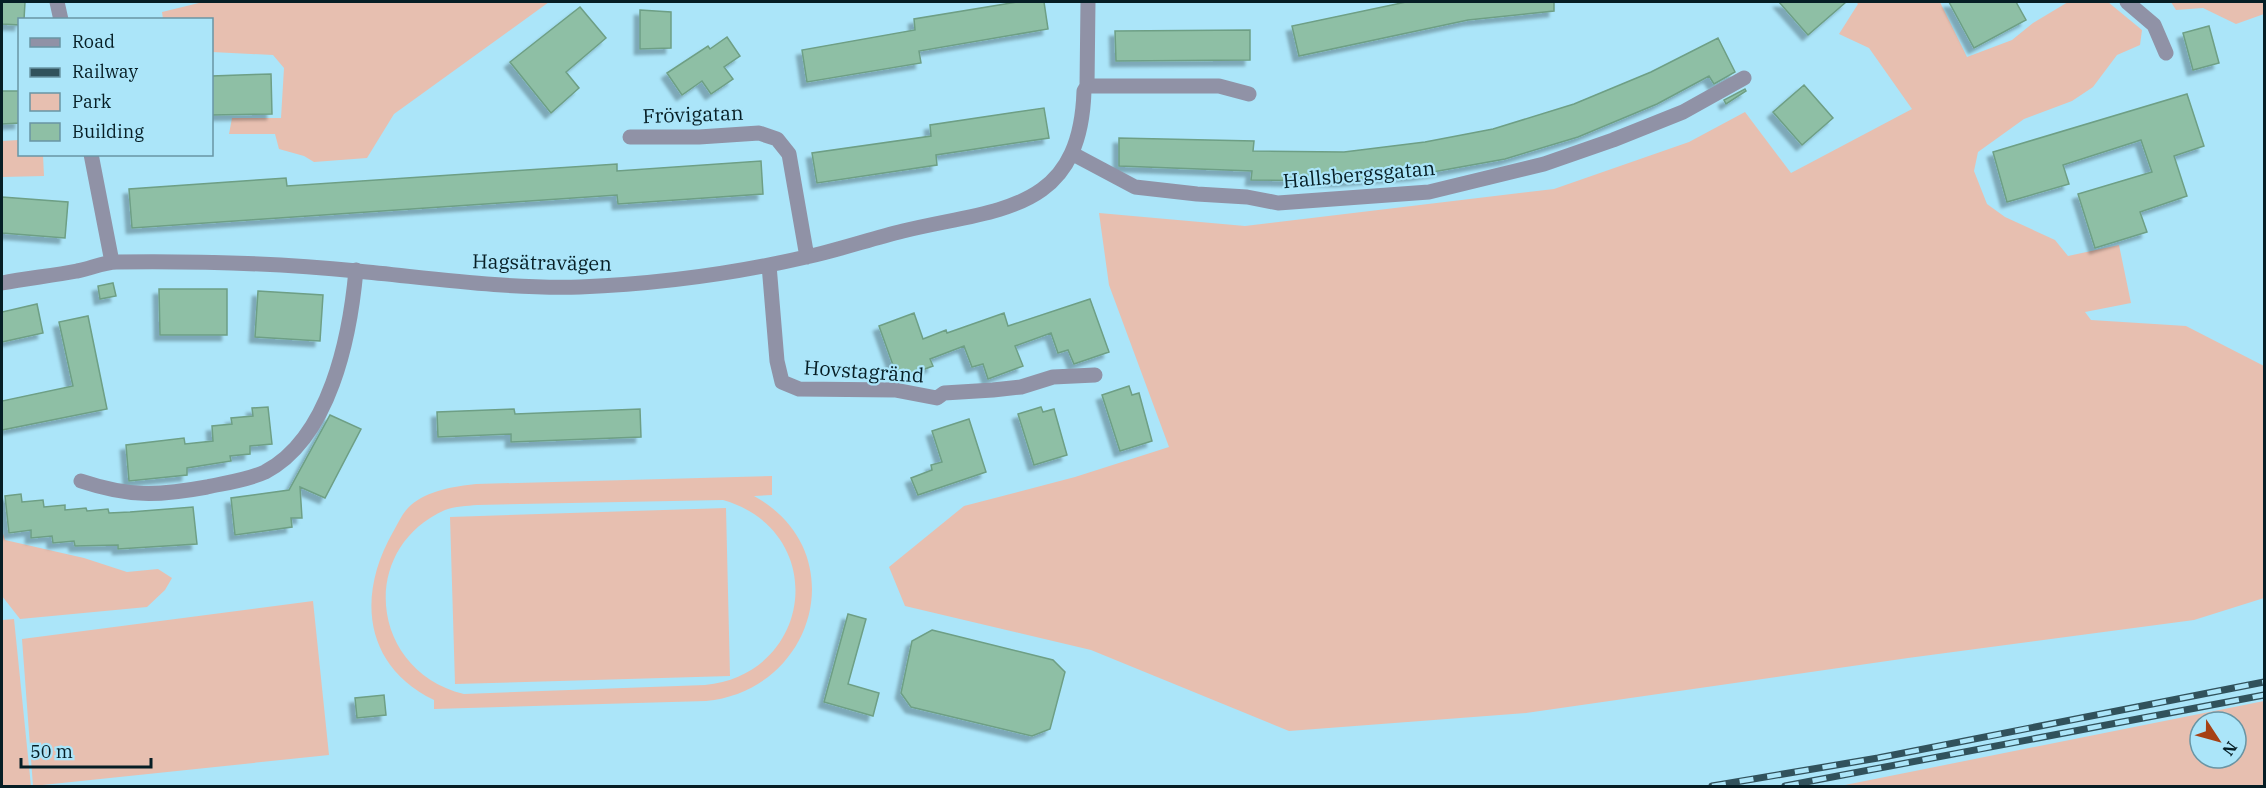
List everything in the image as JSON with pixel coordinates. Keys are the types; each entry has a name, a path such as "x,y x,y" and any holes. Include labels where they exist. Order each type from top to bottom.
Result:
{"street":[{"path":"57,2 61,18"},
{"name":"Hagsätravägen","path":"2,283 78,271 112,262 249,264 356,270 503,285 576,287 654,281 769,265 904,231 976,217 1019,204 1035,196 1062,170 1072,154 1080,134 1084,92 1087,86 1088,2"},
{"path":"2127,2 2154,25 2166,53"},
{"name":"Hallsbergsgatan","path":"1072,154 1135,187 1247,197 1278,203 1429,192 1544,164 1613,140 1683,112 1744,78"},
{"path":"1087,86 1219,86 1249,94"},
{"name":"Frövigatan","path":"630,137 699,137 759,133 777,140 789,154 807,257"},
{"path":"91,156 112,262"},
{"name":"Hovstagränd","path":"769,265 777,361 782,381 799,389 895,390 937,398 944,393 1021,387 1053,378 1095,375"},
{"path":"81,481 114,492 166,495 264,473 290,455 324,402 341,360 352,310 356,270"}],"green space":[{"path":"203,2 549,2 394,114 367,158 314,162 304,156 279,149 275,134 229,134 232,118 281,118 284,68 273,55 213,52 213,18 163,18 162,12"},
{"path":"1856,2 1940,2 1967,57 2012,40 2033,23 2068,2 2108,2 2142,30 2140,45 2117,55 2093,87 2072,101 2024,119 1978,152 1974,171 1987,204 2005,217 2055,240 2068,256 2119,245 2131,303 2085,312 2091,320 2186,326 2264,366 2264,598 2194,620 1908,658 1526,713 1289,731 1091,650 905,606 889,567 964,506 1075,477 1169,447 1109,285 1099,213 1245,226 1554,189 1689,142 1745,112 1791,173 1912,109 1869,48 1839,34 1858,4"},
{"path":"2171,2 2264,2 2264,14 2236,24 2203,8 2176,10"},
{"path":"18,140 18,156 43,156 44,176 2,177 2,141"},
{"path":"772,476 772,495 754,496 785,520 804,550 812,582 809,615 796,646 774,672 744,691 706,701 434,709 434,700 410,685 393,668 380,648 373,626 371,604 374,580 393,532 411,505 433,493 476,484","holes":["723,500 757,516 781,540 793,569 795,600 787,630 769,656 741,675 705,685 464,694 433,681 409,661 393,636 386,608 388,579 398,552 417,528 445,510 477,505"]},
{"path":"726,508 730,676 455,684 450,517"},
{"path":"2,530 5,540 84,558 127,572 158,569 172,578 165,590 147,607 20,619 2,596"},
{"path":"313,601 329,755 33,786 22,639"},
{"path":"14,619 31,786 2,786 2,620"},
{"path":"2264,701 2264,786 1840,786 2188,716 2188,770 2248,770 2248,710 2219,710"}],"building":[{"path":"2,2 25,2 24,18 18,18 18,25 2,24"},
{"path":"1017,2 1044,2 1048,29 919,51 921,63 807,82 802,50 915,30 914,19"},
{"path":"1406,2 1554,2 1554,11 1468,20 1299,56 1292,26"},
{"path":"1779,2 1846,2 1808,35"},
{"path":"1949,2 2016,2 2026,20 1974,48"},
{"path":"580,7 606,38 566,72 579,88 551,113 510,62"},
{"path":"640,10 671,12 671,48 640,49"},
{"path":"2209,26 2219,63 2193,70 2183,33"},
{"path":"1250,30 1250,60 1116,61 1115,31"},
{"path":"727,37 740,56 724,67 733,79 711,94 702,81 682,95 667,73 708,46 710,49"},
{"path":"1718,38 1735,72 1714,84 1709,76 1657,104 1578,137 1505,159 1416,175 1340,181 1251,180 1252,171 1119,166 1119,138 1254,141 1253,151 1344,152 1425,142 1493,129 1574,104 1651,72"},
{"path":"271,74 272,114 213,115 213,76"},
{"path":"1804,85 1833,118 1802,145 1773,112"},
{"path":"1745,89 1746,91 1726,104 1724,100"},
{"path":"2,91 18,91 18,123 2,124"},
{"path":"2187,94 2204,146 2174,156 2187,196 2140,212 2147,232 2095,248 2078,194 2152,172 2141,140 2063,165 2069,184 2007,202 1993,152"},
{"path":"1044,108 1049,138 936,155 937,165 817,183 812,153 931,136 930,125"},
{"path":"761,161 763,194 618,204 617,195 132,228 129,189 286,178 287,186 617,164 617,171"},
{"path":"2,197 68,202 65,238 2,233"},
{"path":"113,283 116,296 100,299 98,286"},
{"path":"159,289 227,289 227,335 160,335"},
{"path":"258,291 323,295 320,341 255,337"},
{"path":"1090,299 1109,352 1074,364 1068,350 1058,353 1051,333 1015,346 1023,366 988,379 983,364 972,367 964,346 930,359 933,366 898,379 879,326 914,313 923,339 1004,313 1008,326"},
{"path":"37,304 43,333 2,342 2,312"},
{"path":"88,316 107,409 2,430 2,401 73,386 59,322"},
{"path":"1129,386 1132,395 1139,393 1152,441 1120,451 1102,395"},
{"path":"268,407 272,444 250,446 250,454 230,456 231,461 187,468 187,475 129,481 126,445 184,438 185,444 213,441 212,426 232,424 231,418 253,416 252,408"},
{"path":"1041,407 1043,412 1054,409 1067,455 1034,465 1018,414"},
{"path":"514,409 515,414 640,409 641,437 511,442 511,434 438,437 437,412"},
{"path":"330,415 361,429 325,498 300,487 302,518 291,518 292,527 235,535 231,498 289,490"},
{"path":"969,419 986,472 918,495 911,478 932,470 931,465 942,462 932,431"},
{"path":"21,494 22,502 43,500 44,507 65,505 65,510 108,509 109,513 193,507 197,544 118,549 118,545 75,546 74,541 53,543 52,536 31,538 31,530 9,533 5,496"},
{"path":"848,614 866,619 848,684 879,693 873,716 824,702"},
{"path":"932,630 1053,660 1065,672 1050,729 1032,736 911,707 901,693 912,641"},
{"path":"384,695 386,715 357,718 355,698"}],"railway":[{"path":"1712,786 1878,758 2264,682"},
{"path":"1785,786 2264,695"}]}
